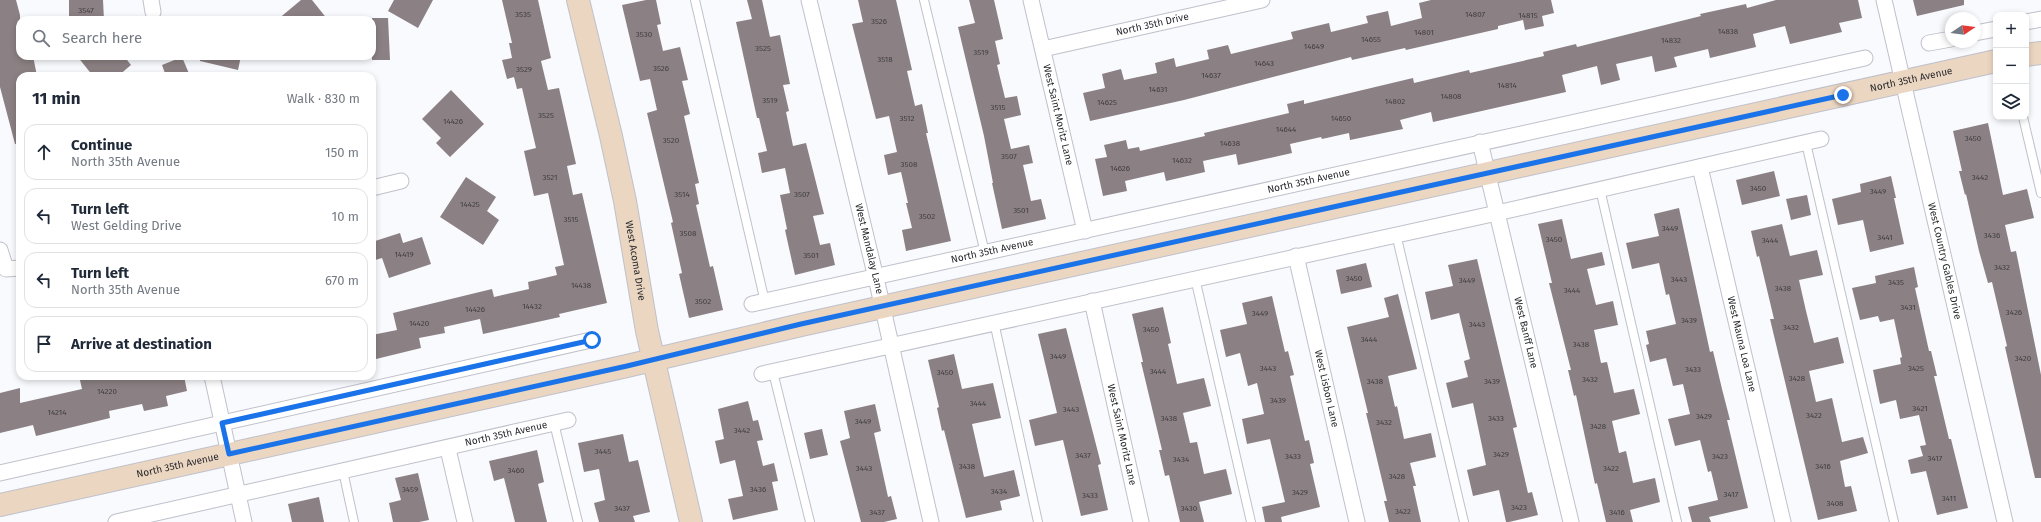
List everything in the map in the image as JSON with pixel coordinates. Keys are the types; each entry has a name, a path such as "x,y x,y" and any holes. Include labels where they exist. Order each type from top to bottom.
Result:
{"main road":[{"name":"West Acoma Drive","path":"578,0 622,187 642,307 692,522"},
{"path":"2029,55 2041,53"},
{"name":"North 35th Avenue","path":"0,505 1903,81 1993,63"}],"street":[{"name":"West Mandalay Lane","path":"809,0 876,278 931,522"},
{"name":"West Saint Moritz Lane","path":"1031,0 1085,231"},
{"name":"North 35th Drive","path":"1043,49 1262,0"},
{"name":"West Country Gables Drive","path":"1884,0 2005,522"},
{"path":"2029,21 2041,19"},
{"path":"1981,32 1993,30"},
{"path":"1929,43 1945,40"},
{"name":"North 35th Avenue","path":"759,303 1480,142 1865,58"},
{"path":"768,373 994,322 1497,213 1821,139"},
{"name":"West Banff Lane","path":"1480,142 1571,522"},
{"name":"West Mauna Loa Lane","path":"1700,167 1783,522"},
{"path":"376,187 401,182"},
{"path":"0,250 13,268"},
{"name":"West Lisbon Lane","path":"1296,256 1357,522"},
{"name":"West Saint Moritz Lane","path":"1092,301 1140,522"},
{"path":"0,473 592,340"},
{"path":"213,380 244,522"},
{"name":"North 35th Avenue","path":"116,522 133,520 561,422"},
{"path":"448,448 465,522"}],"lane":[{"path":"695,0 759,303"},
{"path":"924,0 985,253"},
{"path":"2024,120 2041,193"},
{"path":"1806,143 1894,522"},
{"path":"1600,189 1677,522"},
{"path":"1396,234 1464,522"},
{"path":"1195,278 1251,522"},
{"path":"994,322 1038,522"},
{"path":"768,373 810,522"},
{"path":"561,422 578,522"},
{"path":"343,472 354,522"}],"building":[{"path":"0,0 16,0 20,16 16,16 16,60 34,60 36,72 16,72 16,144 0,87"},
{"path":"69,0 103,0 104,16 69,16"},
{"path":"301,0 312,0 325,16 282,16"},
{"path":"394,0 433,0 418,28 388,11"},
{"path":"502,0 538,0 551,58 541,61 548,90 559,88 576,164 567,166 573,195 582,193 607,303 559,314 560,317 483,334 480,319 444,327 445,333 419,338 421,348 376,359 376,334 397,330 393,313 492,289 494,297 529,289 528,282 557,275 555,267 564,265 548,193 534,196 524,151 536,148 522,88 517,89 514,77 507,79 502,60 512,58 509,43 512,43"},
{"path":"646,0 656,0 661,24 657,25 663,51 680,47 688,80 682,81 690,114 684,116 699,183 695,184 699,204 696,205 710,267 713,266 723,310 689,318 679,274 682,273 671,223 673,222 647,113 657,110 650,79 640,81 622,5"},
{"path":"747,0 762,0 770,37 780,35 790,84 783,85 789,111 786,112 793,146 806,143 824,214 813,216 820,245 830,243 835,265 795,275 785,230 787,229 780,195 790,193 785,168 762,173 758,153 767,151 759,118 757,118 736,22 752,19"},
{"path":"858,0 896,0 912,70 907,71 915,106 922,104 928,133 926,133 951,241 906,251 902,230 912,228 906,203 908,203 901,172 888,175 884,155 897,152 889,116 876,119 852,24 863,22"},
{"path":"969,0 994,0 1003,39 995,41 1000,64 997,65 1005,98 1017,96 1021,115 1004,119 1011,149 1029,145 1033,163 1023,165 1031,201 1041,199 1046,219 1002,229 984,136 958,27 975,23"},
{"path":"1431,0 1551,0 1554,13 1542,16 1544,26 1525,30 1523,20 1498,26 1498,29 1406,50 1405,48 1352,60 1351,57 1184,100 1090,121 1083,93 1105,88 1102,74 1121,69 1124,80 1157,73 1155,63 1174,58 1176,67 1209,59 1207,50 1228,45 1231,54 1293,39 1291,32 1329,23 1331,32 1368,23 1366,16 1388,11 1391,26 1422,18 1419,3"},
{"path":"1776,0 1858,0 1862,18 1839,23 1842,32 1790,44 1785,26 1753,34 1756,47 1710,58 1708,49 1674,57 1677,67 1655,72 1652,56 1616,64 1620,80 1601,85 1597,66 1562,75 1566,92 1433,122 1431,112 1400,120 1403,129 1350,140 1349,133 1322,139 1321,137 1290,144 1292,153 1238,165 1236,154 1203,161 1205,172 1166,181 1164,172 1125,181 1127,191 1103,196 1095,159 1107,157 1104,145 1126,140 1128,149 1139,147 1140,151 1205,136 1204,133 1289,113 1287,104 1304,100 1304,104 1413,78 1414,83 1469,70 1470,73 1544,56 1543,52 1576,44 1577,47 1701,16 1700,14 1746,4 1747,8"},
{"path":"1913,0 1964,0 1964,5 1917,16"},
{"path":"376,18 388,18 390,60 376,60"},
{"path":"80,60 127,60 131,65 123,72 90,72"},
{"path":"174,60 183,60 188,72 165,72 162,65"},
{"path":"200,60 240,60 238,70"},
{"path":"451,90 484,124 450,157 436,143 441,138 422,119"},
{"path":"1988,123 2003,195 2027,189 2034,218 2005,225 2011,252 2016,251 2041,375 2041,478 2035,478 2005,347 2007,346 1992,282 1988,283 1959,171 1962,171 1953,131"},
{"path":"1774,171 1780,196 1742,205 1736,180"},
{"path":"1891,176 1904,244 1870,252 1863,220 1838,225 1832,199 1861,192 1860,184"},
{"path":"466,177 496,197 487,211 499,220 483,245 440,217"},
{"path":"1807,195 1811,215 1791,220 1786,199"},
{"path":"1679,208 1710,352 1713,351 1730,420 1727,420 1748,508 1709,517 1711,522 1692,522 1688,507 1718,500 1711,471 1708,472 1700,440 1675,446 1668,419 1690,414 1683,384 1673,386 1666,358 1650,362 1646,345 1649,344 1646,331 1676,324 1669,294 1666,295 1659,263 1632,269 1626,243 1659,236 1654,214"},
{"path":"1562,219 1571,259 1602,252 1605,265 1587,269 1596,305 1613,301 1618,325 1594,330 1601,363 1607,362 1614,393 1634,389 1640,414 1612,421 1619,453 1626,451 1633,483 1655,478 1660,502 1630,510 1633,522 1606,522 1597,483 1595,484 1576,395 1574,396 1568,370 1571,370 1549,283 1552,283 1538,224"},
{"path":"1782,224 1790,256 1817,250 1823,275 1799,280 1806,311 1814,343 1838,337 1844,363 1809,371 1816,402 1832,398 1842,442 1863,437 1868,453 1840,461 1845,487 1851,486 1857,511 1818,520 1770,319 1774,319 1759,256 1757,257 1751,231"},
{"path":"400,233 403,243 422,237 431,264 389,278 382,258 376,260 376,241"},
{"path":"1477,259 1517,427 1513,428 1528,493 1532,492 1538,515 1509,522 1506,522 1499,490 1473,496 1467,470 1486,465 1473,403 1452,408 1446,383 1468,377 1464,361 1470,359 1459,313 1431,320 1425,292 1453,286 1448,265"},
{"path":"1366,263 1372,287 1341,294 1336,270"},
{"path":"1914,267 1918,287 1915,288 1929,351 1931,351 1937,376 1934,376 1968,508 1937,515 1926,471 1911,474 1908,460 1923,456 1920,446 1926,445 1919,415 1900,419 1896,400 1880,404 1873,370 1901,364 1900,358 1902,357 1894,319 1880,322 1878,316 1860,320 1852,288 1876,283 1875,276"},
{"path":"1398,294 1417,369 1388,376 1395,407 1397,406 1404,439 1431,433 1436,457 1410,463 1416,486 1413,486 1421,522 1389,522 1384,501 1387,501 1347,327 1389,317 1384,298"},
{"path":"1272,296 1285,352 1288,351 1294,375 1290,376 1305,441 1309,440 1314,463 1310,464 1320,507 1281,517 1282,522 1265,522 1262,507 1285,502 1270,439 1247,444 1242,419 1264,414 1257,383 1248,386 1240,353 1226,357 1220,330 1247,324 1242,303"},
{"path":"1163,307 1171,343 1168,344 1177,384 1204,378 1211,406 1183,413 1190,443 1197,442 1204,474 1226,469 1232,494 1199,502 1204,522 1180,522 1169,475 1165,476 1159,450 1162,450 1141,362 1143,362 1132,314"},
{"path":"1066,328 1101,464 1098,465 1108,510 1081,516 1063,440 1035,446 1029,420 1057,413 1038,334"},
{"path":"954,354 962,389 993,383 1001,418 972,424 984,477 1014,470 1020,496 1000,501 1002,510 966,518 944,430 942,431 937,408 939,407 928,360"},
{"path":"80,380 185,380 187,391 166,396 168,406 144,411 142,404 109,411 110,418 36,436 33,425 0,433 0,393 20,388 20,403 82,389"},
{"path":"748,401 753,421 758,420 763,440 757,441 763,466 774,463 778,481 772,482 778,510 733,520 728,499 743,496 735,460 720,464 715,441 724,439 718,409"},
{"path":"875,404 881,431 874,433 888,497 891,496 897,519 884,522 861,522 840,441 850,438 844,411"},
{"path":"822,429 828,455 810,459 804,433"},
{"path":"623,434 629,462 638,460 650,512 633,516 635,522 599,522 594,503 605,500 599,469 584,472 578,443"},
{"path":"537,450 544,482 538,484 547,522 515,522 504,478 494,481 489,461"},
{"path":"418,473 429,520 419,522 393,522 389,503 401,500 395,478"},
{"path":"319,497 324,522 292,522 288,504"}],"route":[{"path":"592,340 222,423 229,454 627,366 801,324 882,308 1843,95"}]}
